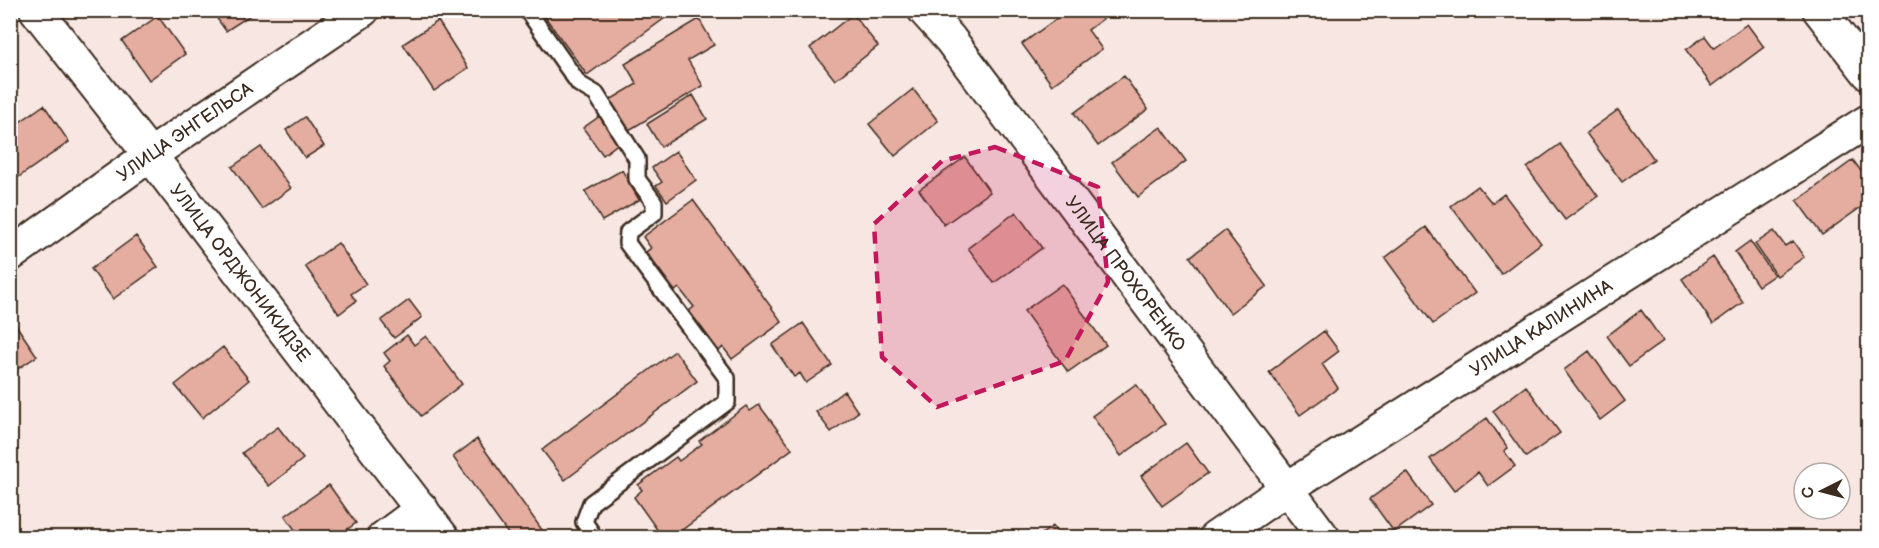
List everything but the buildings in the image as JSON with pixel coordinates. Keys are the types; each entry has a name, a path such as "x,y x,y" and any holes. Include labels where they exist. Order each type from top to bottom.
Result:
{"street":[{"name":"УЛИЦА ОРДЖОНИКИДЗЕ","path":"36,10 150,154 443,537"},
{"name":"УЛИЦА ЭНГЕЛЬСА","path":"10,255 150,154 363,10"},
{"name":"УЛИЦА ПРОХОРЕНКО","path":"924,10 950,39 1324,537"},
{"path":"1819,10 1869,73"},
{"name":"УЛИЦА КАЛИНИНА","path":"1215,537 1286,489 1869,121"},
{"path":"383,537 422,509"}],"lane":[{"path":"527,10 579,84 596,94 637,159 637,179 654,202 654,213 628,232 627,243 727,378 727,402 591,503 584,522 595,537"}],"highlighted area":[{"path":"995,147 1098,187 1108,282 1065,361 937,407 882,357 874,224 942,161"}]}
